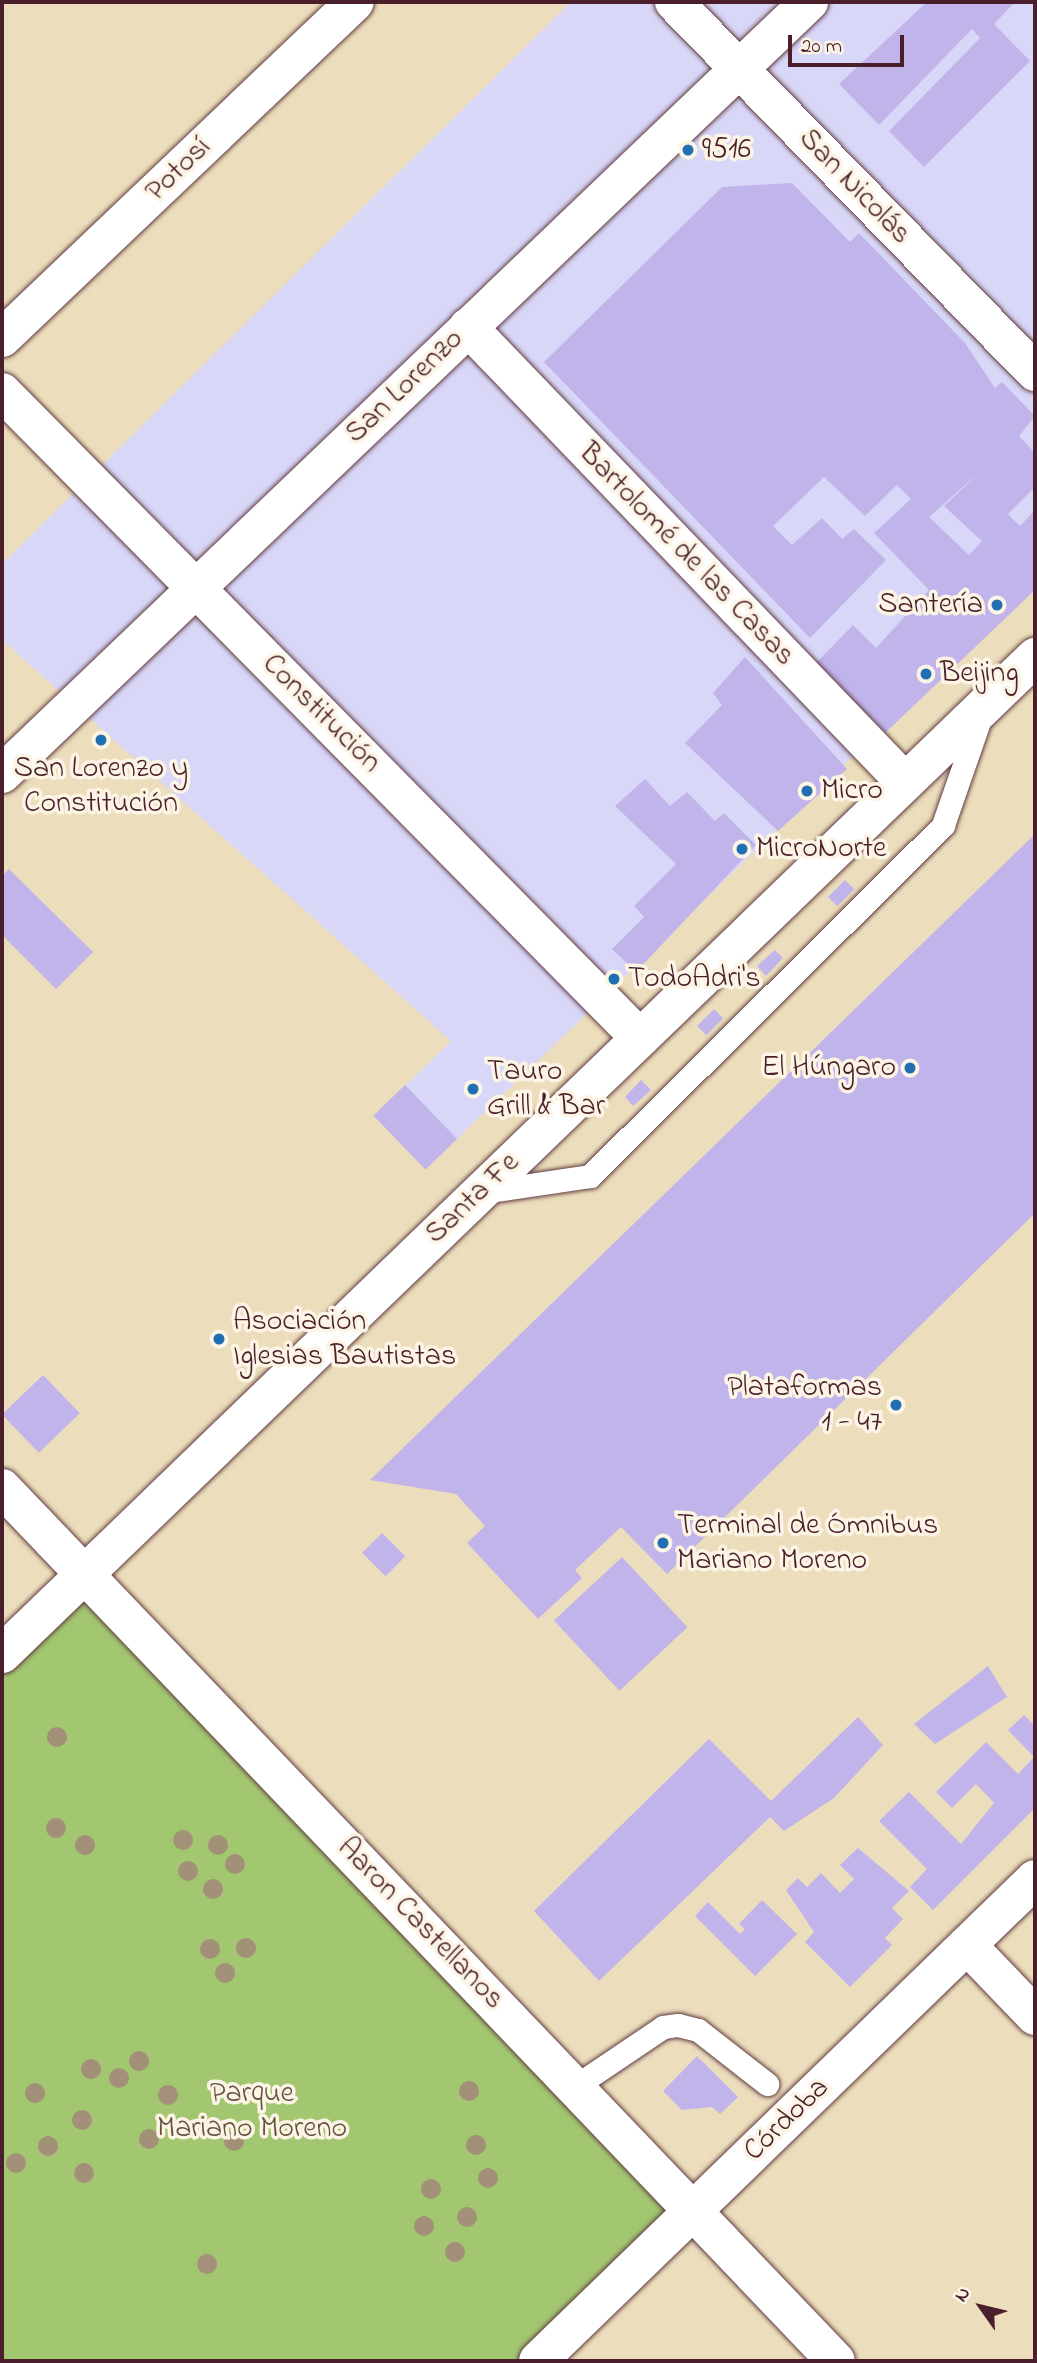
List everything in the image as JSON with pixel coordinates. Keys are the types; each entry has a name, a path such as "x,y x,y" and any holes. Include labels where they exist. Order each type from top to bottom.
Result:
{"street":[{"name":"Potosí","path":"2,338 355,2"},
{"name":"San Nicolás","path":"674,2 1035,372"},
{"name":"San Lorenzo","path":"2,774 809,2"},
{"name":"Bartolomé de las Casas","path":"468,327 905,782"},
{"name":"Constitución","path":"2,392 640,1038"},
{"name":"Santa Fe","path":"2,1654 1035,657"},
{"name":"Aaron Castellanos","path":"2,1488 836,2361"},
{"name":"Córdoba","path":"538,2361 1035,1879"},
{"path":"967,1945 1035,2016"}],"lane":[{"path":"480,1192 590,1176 943,825 985,706"},
{"path":"574,2087 663,2027 678,2025 698,2030 767,2084"}],"shaded area":[{"path":"571,2 1035,2 1035,580 426,1169 374,1116 451,1041 2,640 2,564"}],"green space":[{"name":"Parque Mariano Moreno","path":"84,1574 692,2212 538,2361 2,2361 2,1654"}],"building":[{"path":"927,2 1015,2 994,24 1030,61 924,167 889,131 980,38 972,29 879,125 839,84"},
{"path":"792,183 850,242 859,233 965,343 995,388 1002,382 1035,416 1019,436 1035,453 1035,487 1008,514 1020,526 1035,510 1035,590 885,733 815,664 853,625 876,648 929,590 874,533 911,499 897,485 865,516 824,477 773,526 792,545 822,518 842,539 854,529 886,560 810,638 544,362 722,187","holes":["982,470 944,506 982,541 969,555 929,517"]},
{"path":"745,657 847,769 778,831 685,743 722,705 713,693"},
{"path":"645,779 670,806 687,792 715,821 724,813 756,845 636,972 612,949 644,917 634,906 676,864 615,806"},
{"path":"1035,834 1035,1213 667,1574 621,1527 575,1570 582,1578 538,1619 467,1543 485,1526 456,1494 370,1480"},
{"path":"9,869 93,952 56,989 2,935 2,876"},
{"path":"845,880 854,889 837,906 828,897"},
{"path":"775,950 783,958 766,976 757,966"},
{"path":"714,1009 723,1018 706,1035 697,1026"},
{"path":"641,1080 651,1090 633,1106 625,1097"},
{"path":"405,1085 457,1139 425,1170 373,1116"},
{"path":"43,1375 80,1413 39,1453 2,1415"},
{"path":"382,1533 405,1556 386,1576 362,1553"},
{"path":"622,1557 687,1627 619,1691 554,1620"},
{"path":"988,1666 1007,1697 935,1744 914,1724"},
{"path":"1024,1715 1035,1726 1035,1808 933,1910 910,1887 927,1869 879,1821 909,1792 961,1844 994,1803 976,1784 952,1808 936,1792 986,1742 1018,1774 1034,1757 1008,1730"},
{"path":"858,1717 883,1745 834,1798 784,1831 770,1817 599,1981 534,1911 709,1739 771,1801"},
{"path":"858,1848 909,1891 892,1908 903,1919 885,1938 892,1945 850,1987 805,1942 814,1932 786,1890 798,1878 807,1887 821,1873 840,1893 854,1879 840,1865"},
{"path":"762,1900 797,1934 755,1976 695,1916 708,1902 740,1934 745,1929 739,1924"},
{"path":"697,2056 738,2097 720,2114 712,2107 682,2110 663,2091"}],"place":[{"name":"9516","path":"688,150"},
{"name":"Santería","path":"997,605"},
{"name":"Beijing","path":"926,674"},
{"name":"San Lorenzo y Constitución","path":"101,740"},
{"name":"Micro","path":"807,791"},
{"name":"MicroNorte","path":"742,849"},
{"name":"TodoAdri's","path":"614,979"},
{"name":"El Húngaro","path":"910,1068"},
{"name":"Tauro Grill & Bar","path":"473,1089"},
{"name":"Asociación Iglesias Bautistas","path":"219,1339"},
{"name":"Plataformas 1 - 47","path":"896,1405"},
{"name":"Terminal de Ómnibus Mariano Moreno","path":"663,1543"}]}
